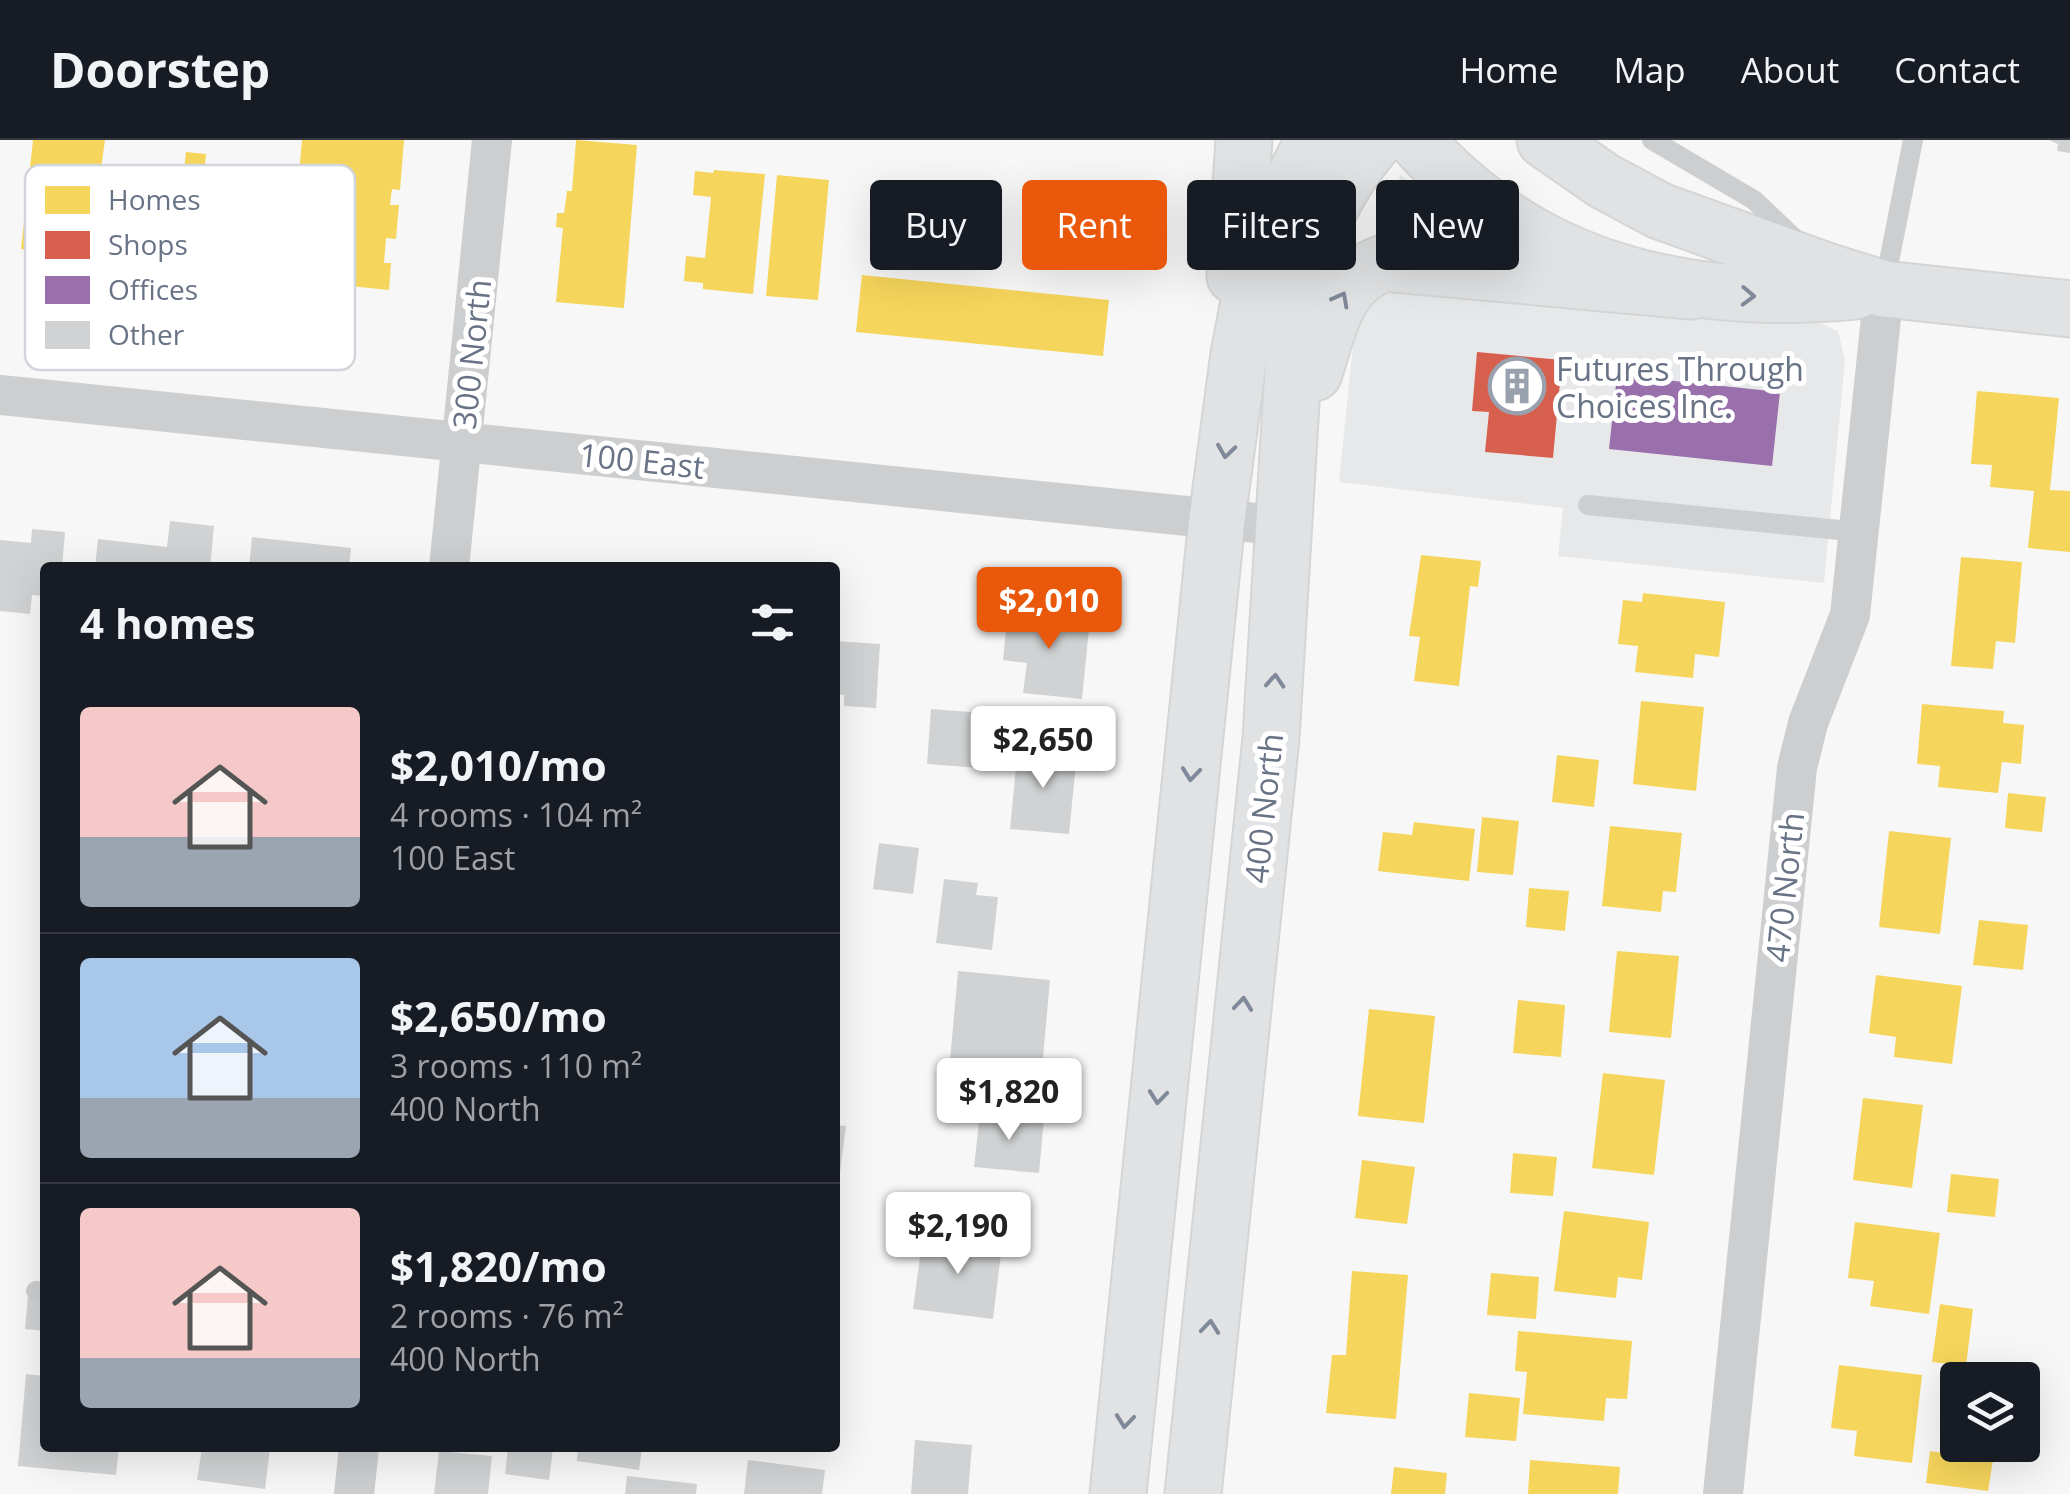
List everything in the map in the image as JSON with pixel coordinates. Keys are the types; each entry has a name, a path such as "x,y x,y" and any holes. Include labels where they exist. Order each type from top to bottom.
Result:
{"main road":[{"path":"1239,354 1234,250 1244,140"},
{"path":"1118,1494 1217,519 1239,354 1256,265 1269,227 1314,140"},
{"name":"400 North","path":"1193,1494 1270,738 1296,320 1308,256 1340,188 1376,140"},
{"path":"1416,140 1456,181 1536,237 1616,272 1690,291"},
{"path":"1544,140 1604,181 1660,210 1884,289"},
{"path":"1286,457 1341,296 1370,268 1404,263 1620,288 1770,296 1884,289 2070,310"}],"street":[{"name":"300 North","path":"450,562 492,140"},
{"name":"470 North","path":"1723,1494 1796,768 1808,723 1850,614 1884,289"},
{"name":"100 East","path":"0,394 1284,526"},
{"path":"354,1494 359,1452"}],"lane":[{"path":"1652,140 1754,200 1829,272"},
{"path":"1884,289 1913,140"},
{"path":"1588,505 1860,532"}],"shaded area":[{"path":"1415,278 1815,321 1838,331 1845,360 1824,583 1558,556 1563,508 1339,482 1357,306"}],"building: Homes":[{"path":"33,140 105,140 102,165 30,165"},
{"path":"302,140 404,140 400,190 392,189 390,205 399,205 396,239 386,238 384,263 391,263 389,290 355,287 355,165 300,165"},
{"path":"576,140 637,145 624,308 556,302 563,228 556,227 557,213 564,213 567,191 572,191"},
{"path":"186,152 206,154 205,165 185,165"},
{"path":"695,171 765,174 753,294 703,289 703,283 684,281 686,256 705,258 711,197 693,195"},
{"path":"777,175 829,180 818,300 766,296"},
{"path":"25,213 25,249 21,249"},
{"path":"862,275 1109,300 1103,356 856,332"},
{"path":"1977,391 2059,398 2050,490 2070,491 2070,552 2028,548 2034,491 1990,487 1992,465 1971,464"},
{"path":"1421,555 1481,561 1478,587 1470,586 1459,686 1414,681 1420,637 1409,636"},
{"path":"1961,557 2022,562 2015,643 1996,641 1993,669 1951,666"},
{"path":"1643,593 1725,602 1719,657 1695,654 1693,678 1635,672 1638,646 1618,644 1623,600 1642,602"},
{"path":"1641,701 1704,707 1696,791 1633,784"},
{"path":"1922,704 2004,711 2003,723 2024,725 2021,764 2002,762 1998,793 1938,787 1940,766 1917,764"},
{"path":"1557,755 1599,760 1594,807 1552,802"},
{"path":"2008,793 2046,797 2042,832 2005,828"},
{"path":"1482,817 1519,821 1513,875 1477,872"},
{"path":"1414,822 1475,829 1469,881 1378,871 1383,832 1412,835"},
{"path":"1610,826 1682,833 1676,892 1663,891 1661,912 1602,906"},
{"path":"1889,831 1951,838 1940,934 1879,927"},
{"path":"1529,888 1569,891 1565,931 1526,927"},
{"path":"1979,920 2028,925 2023,970 1973,965"},
{"path":"1617,951 1679,956 1671,1038 1609,1032"},
{"path":"1876,975 1962,986 1952,1064 1894,1057 1896,1037 1869,1033"},
{"path":"1518,1000 1565,1005 1561,1057 1513,1053"},
{"path":"1369,1009 1435,1016 1424,1123 1358,1116"},
{"path":"1603,1073 1665,1080 1654,1175 1592,1168"},
{"path":"1863,1098 1923,1105 1912,1188 1853,1180"},
{"path":"1513,1153 1557,1157 1553,1196 1510,1193"},
{"path":"1362,1160 1415,1167 1407,1224 1355,1218"},
{"path":"1951,1174 1999,1179 1995,1217 1947,1212"},
{"path":"1564,1211 1649,1222 1642,1280 1618,1277 1616,1298 1554,1291"},
{"path":"1855,1222 1940,1233 1929,1314 1870,1306 1874,1281 1848,1278"},
{"path":"1352,1271 1408,1275 1396,1419 1326,1413 1332,1355 1346,1355"},
{"path":"1491,1273 1539,1277 1536,1319 1487,1315"},
{"path":"1940,1304 1973,1309 1966,1362 1932,1362"},
{"path":"1518,1331 1632,1341 1627,1399 1606,1398 1604,1421 1523,1414 1527,1372 1515,1371"},
{"path":"1839,1365 1922,1375 1912,1463 1854,1456 1857,1431 1831,1428"},
{"path":"1469,1393 1520,1398 1516,1441 1465,1437"},
{"path":"1930,1451 1940,1452 1940,1462 1993,1462 1988,1491 1926,1483"},
{"path":"1530,1460 1620,1467 1618,1494 1528,1494"},
{"path":"1394,1467 1447,1473 1445,1494 1391,1494"}],"building: Shops":[{"name":"Futures Through Choices Inc.","path":"1477,352 1562,360 1553,458 1485,452 1489,412 1472,411"}],"building: Offices":[{"path":"1617,375 1780,392 1772,466 1609,449"}],"building: Other":[{"path":"2049,140 2070,140 2070,153 2057,151 2058,144"},
{"path":"170,521 214,526 211,562 96,562 98,539 167,547"},
{"path":"32,529 65,532 62,562 40,562 40,596 32,595 30,614 0,611 0,540 31,543"},
{"path":"252,537 351,548 350,562 250,562"},
{"path":"1008,610 1090,619 1082,699 1023,693 1027,663 1003,660"},
{"path":"840,641 880,644 876,708 844,706 844,695 840,695"},
{"path":"931,709 983,713 980,768 927,764"},
{"path":"1018,747 1077,753 1069,834 1010,829"},
{"path":"879,843 919,848 913,894 873,889"},
{"path":"944,879 978,883 976,895 998,897 992,950 936,943"},
{"path":"958,971 1050,980 1041,1080 949,1072"},
{"path":"980,1113 1044,1119 1039,1173 974,1167"},
{"path":"840,1125 846,1126 840,1172"},
{"path":"923,1235 1002,1245 993,1319 913,1309"},
{"path":"28,1296 40,1297 40,1330 25,1329"},
{"path":"26,1374 40,1375 40,1452 119,1452 116,1475 18,1466"},
{"path":"915,1440 972,1445 968,1494 911,1494"},
{"path":"201,1452 270,1452 265,1489 197,1480"},
{"path":"439,1452 492,1456 488,1494 434,1494"},
{"path":"508,1452 552,1452 549,1480 505,1474"},
{"path":"578,1452 641,1452 639,1470 577,1461"},
{"path":"748,1460 825,1470 822,1494 744,1494"},
{"path":"627,1476 697,1484 696,1494 625,1494"}],"place":[{"name":"Futures Through Choices Inc.","path":"1517,386"}]}
